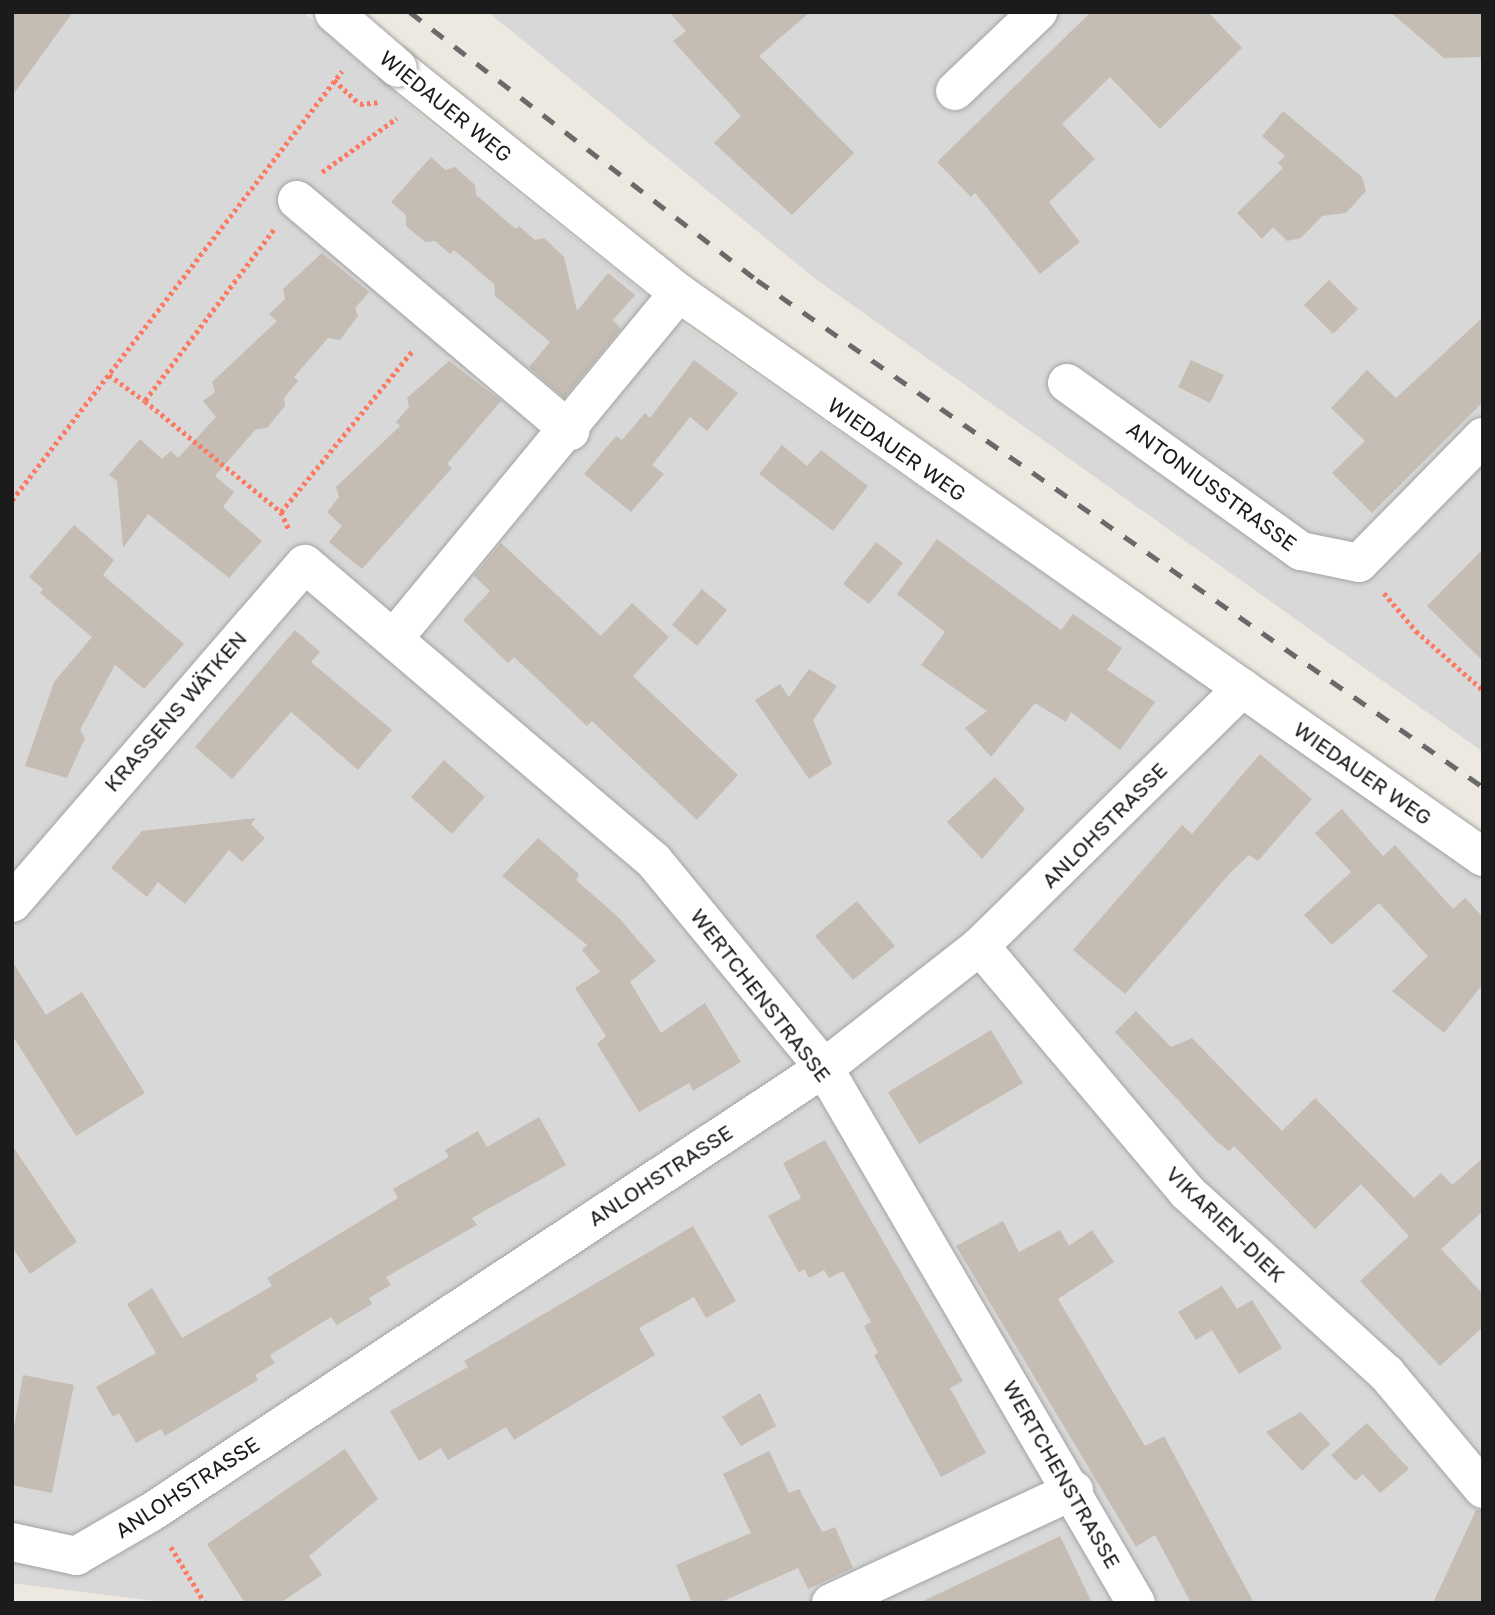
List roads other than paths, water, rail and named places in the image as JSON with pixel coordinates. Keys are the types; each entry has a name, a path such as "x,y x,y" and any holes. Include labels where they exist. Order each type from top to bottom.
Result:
{"street":[{"name":"WIEDAUER WEG","path":"334,12 430,95 679,293 1483,857"},
{"path":"955,91 1038,12"},
{"path":"296,200 436,322 570,431"},
{"path":"395,637 570,431 679,293"},
{"name":"ANTONIUSSTRASSE","path":"1067,383 1301,551 1359,563 1483,437"},
{"name":"WERTCHENSTRASSE","path":"305,564 395,637 654,860 824,1068 1074,1490 1136,1603"},
{"name":"KRASSENS WÄTKEN","path":"12,903 305,564"},
{"name":"ANLOHSTRASSE","path":"12,1542 76,1556 150,1513 824,1068 980,946 1243,688"},
{"name":"VIKARIEN-DIEK","path":"980,946 1187,1192 1386,1373 1483,1489"},
{"path":"831,1603 1074,1490"}],"railway":[{"path":"410,12 757,280 1483,787"}]}
